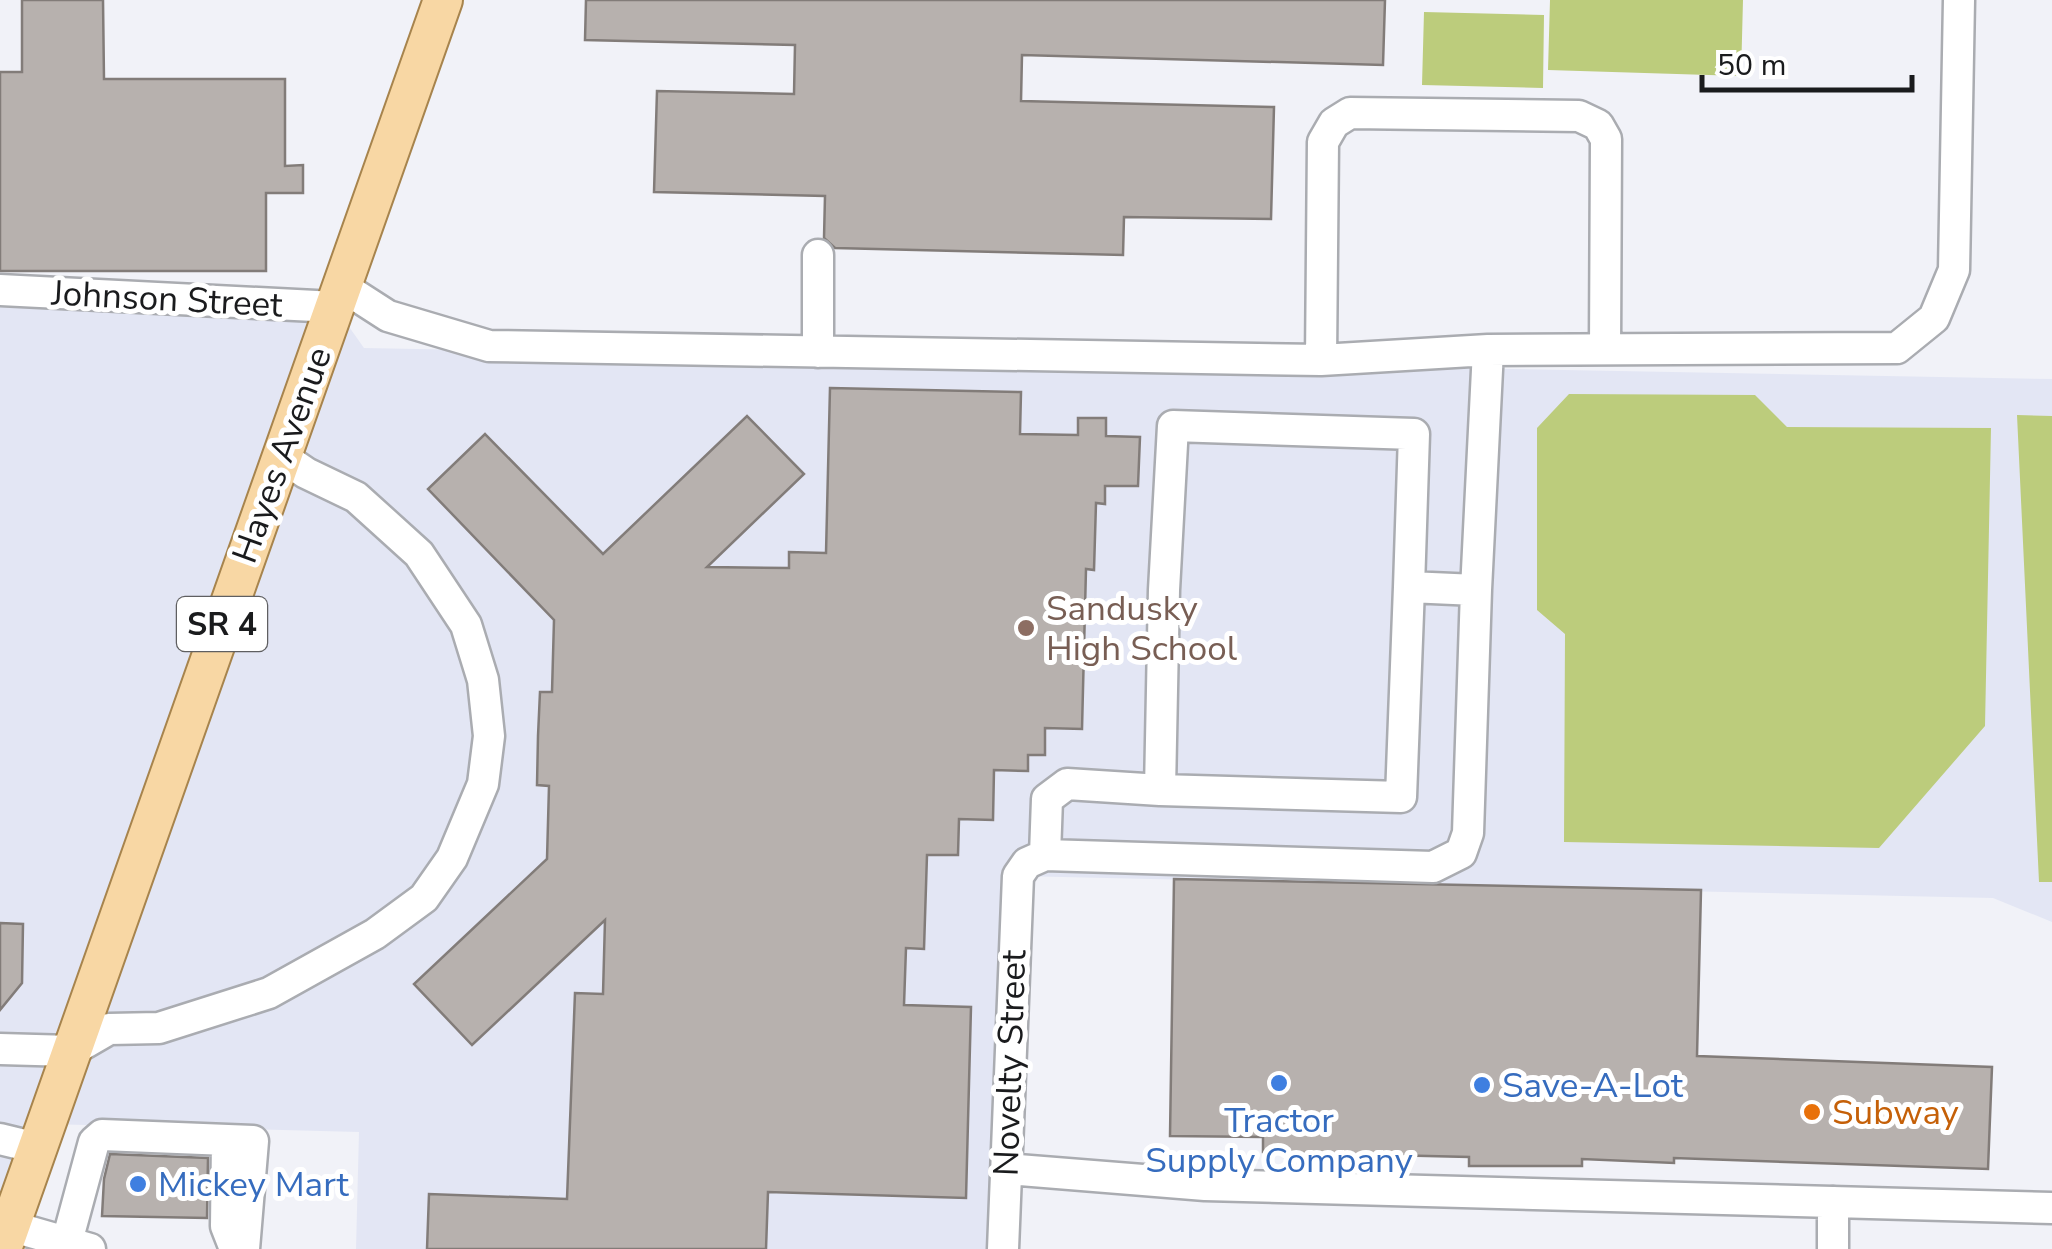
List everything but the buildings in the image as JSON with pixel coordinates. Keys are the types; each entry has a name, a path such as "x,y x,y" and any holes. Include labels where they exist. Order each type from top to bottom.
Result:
{"main road":[{"name":"Hayes Avenue","path":"6,1237 443,0"}],"street":[{"path":"339,297 489,346 1321,360 1488,350 1897,348 1934,318 1954,270 1959,0"},
{"path":"1321,360 1323,142 1334,123 1350,112 1578,116 1598,125 1606,139 1605,349"},
{"path":"818,256 818,352"},
{"name":"Johnson Street","path":"0,290 339,297"},
{"path":"1160,790 1164,590 1173,426 1414,434 1400,797 1160,790 1067,784 1047,799 1045,855 1433,868 1461,853 1468,833 1488,350"},
{"path":"0,1049 71,1051 108,1029 159,1028 269,992 376,934 424,898 452,858 483,784 489,736 483,680 466,625 419,554 356,497 281,456"},
{"path":"1409,587 1476,590"},
{"name":"Novelty Street","path":"1003,1249 1018,876 1027,863 1045,855"},
{"path":"6,1237 74,1247 94,1142 102,1134 253,1140 244,1249"},
{"path":"0,1140 37,1148"},
{"path":"227,1140 226,1226 235,1249"},
{"path":"1006,1169 1205,1185 2052,1208"},
{"path":"1833,1202 1833,1249"}],"shaded area":[{"name":"Sandusky High School","path":"0,290 335,307 364,348 2052,379 2052,922 1993,898 1018,876 1003,1249 356,1249 359,1132 46,1124 0,1249"}],"green space":[{"path":"1550,0 1743,0 1741,76 1548,70"},
{"path":"1424,12 1544,15 1543,88 1422,85"},
{"path":"1569,394 1755,395 1787,427 1991,428 1985,726 1879,848 1564,842 1565,634 1537,610 1537,428"},
{"path":"2017,415 2052,416 2052,882 2039,882"}],"place":[{"name":"Sandusky High School","path":"1026,628"},
{"name":"Tractor Supply Company","path":"1279,1083"},
{"name":"Save-A-Lot","path":"1482,1085"},
{"name":"Subway","path":"1812,1112"},
{"name":"Mickey Mart","path":"138,1184"}]}
